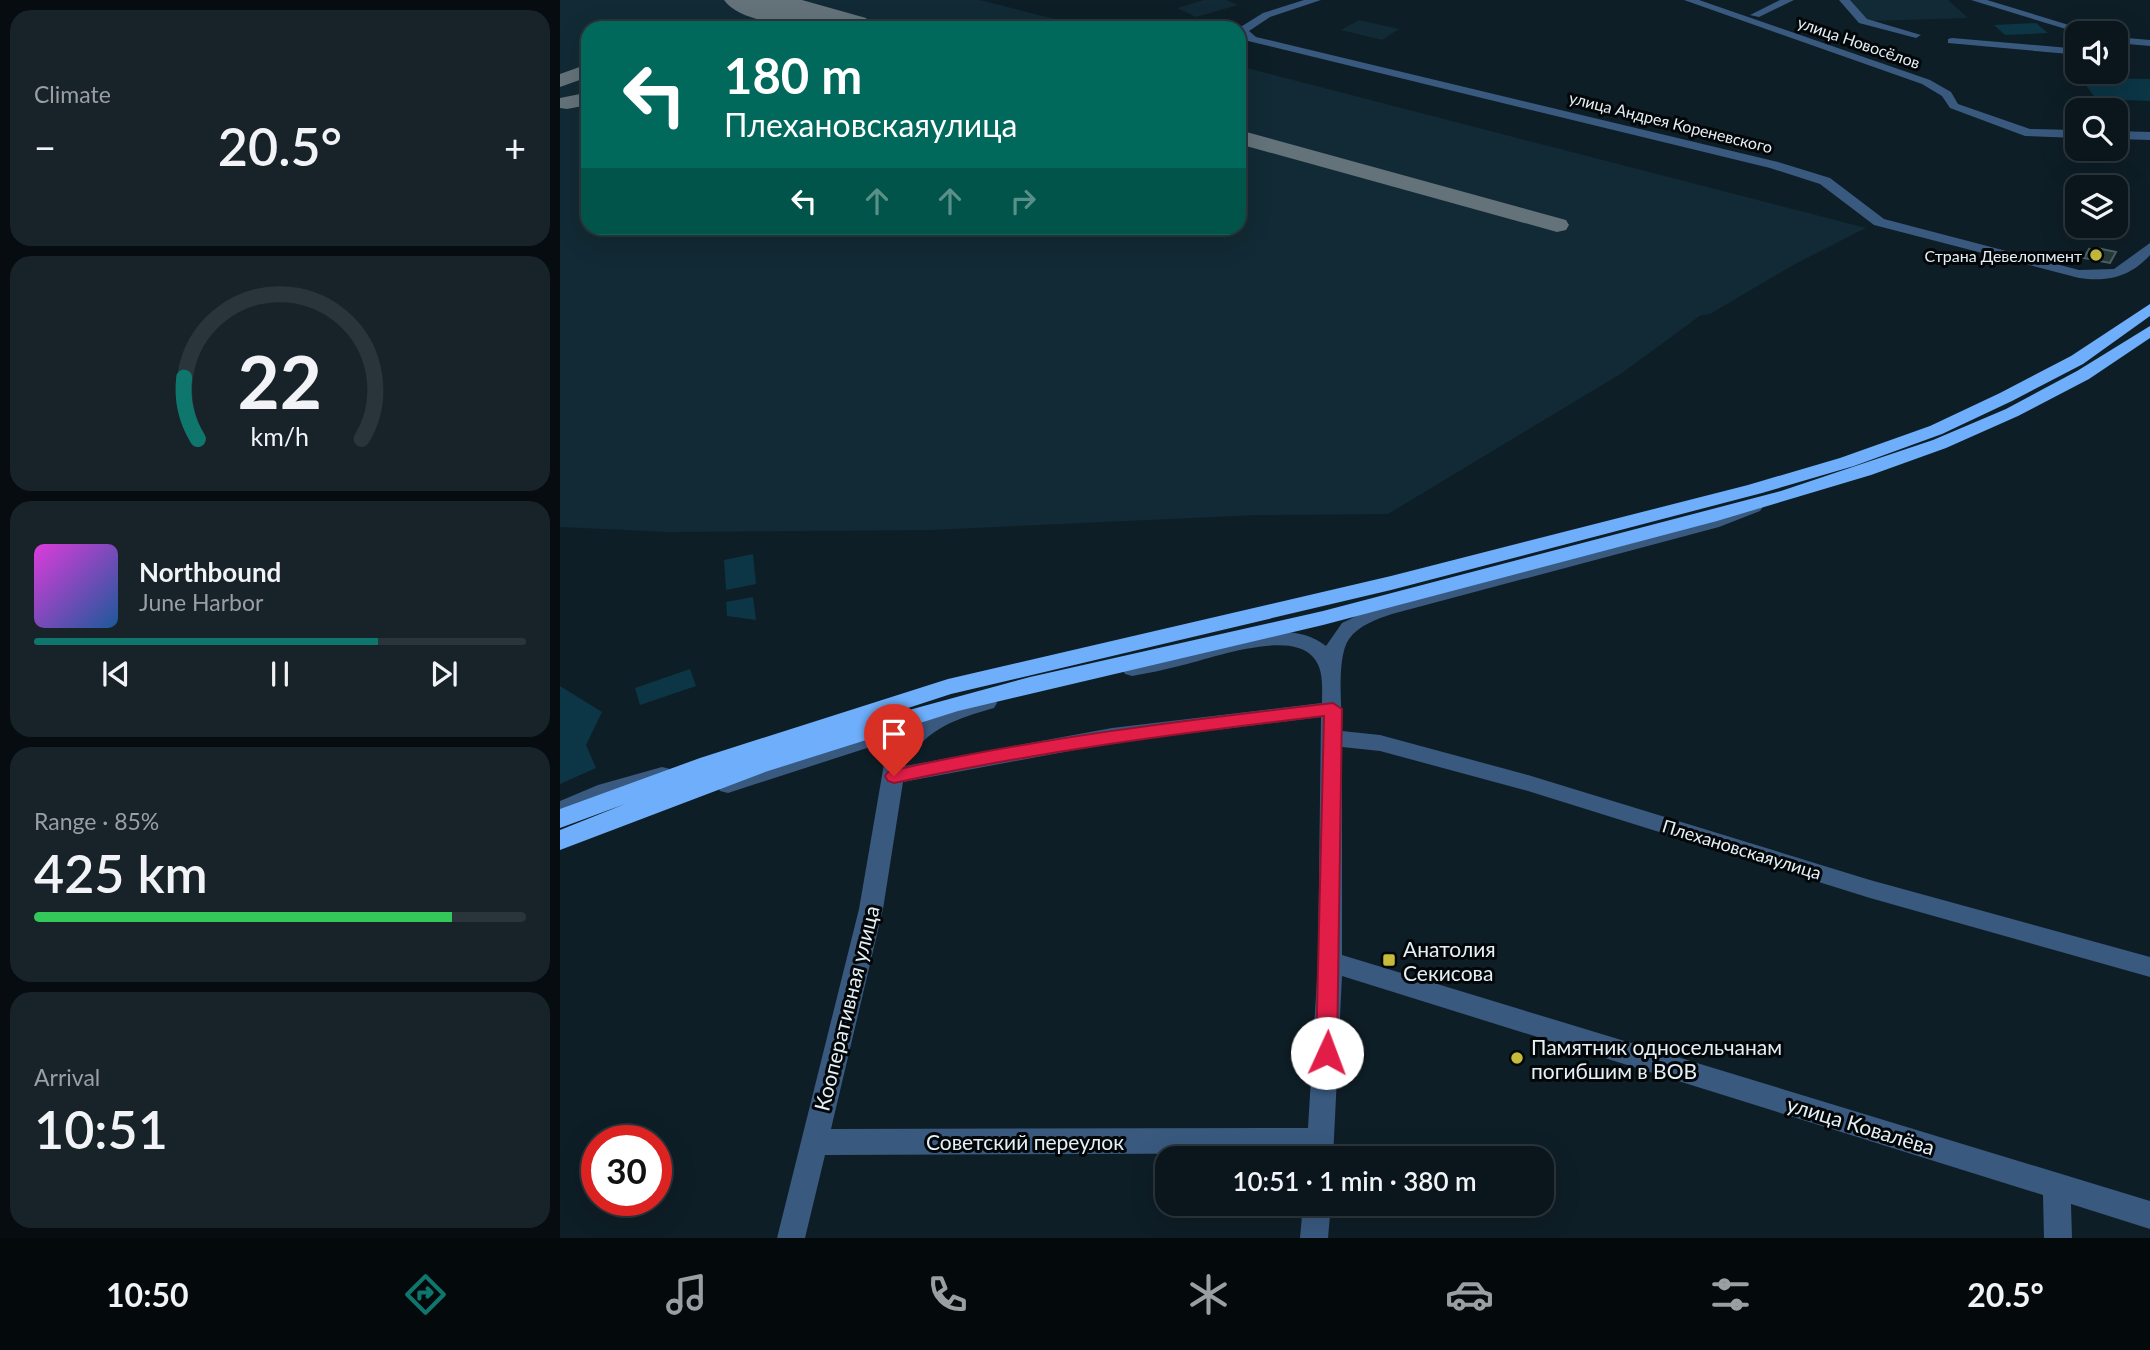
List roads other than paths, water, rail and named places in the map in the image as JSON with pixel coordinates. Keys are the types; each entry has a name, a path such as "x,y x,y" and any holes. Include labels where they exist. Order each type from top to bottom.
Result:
{"highway":[{"path":"560,819 708,764 876,709 1003,672 1209,628 1367,590 1755,489 1847,462 1936,430 2006,397 2085,355 2150,309"},
{"path":"560,840 717,780 895,722 1009,689 1242,638 1768,501 1899,460 1993,422 2094,368 2150,331"}],"street":[{"name":"улица Андрея Кореневского","path":"1246,27 1282,10 1316,0"},
{"name":"улица Новосёлов","path":"1689,0 1939,88 1947,94 1954,106 2029,133 2065,134"},
{"path":"1755,15 1789,0"},
{"path":"1844,0 1863,21 1916,35"},
{"path":"1976,0 2065,26"},
{"name":"улица Андрея Кореневского","path":"1246,34 1252,39 1774,165 1825,181 1879,222 2079,274 2096,277 2118,275 2150,247"},
{"path":"1952,41 2065,51"},
{"path":"2128,41 2150,43"},
{"path":"2128,135 2150,136"},
{"path":"1321,1146 1330,962 1335,642 1349,627 1376,612 1713,523 1768,501"},
{"path":"1112,666 1178,660 1242,638"},
{"path":"560,848 720,788 944,715 1038,690 1260,640 1294,640 1317,647 1326,655 1333,698"},
{"path":"826,753 855,749 879,751 889,757 894,776 990,755 1333,698"},
{"name":"Кооперативная улица","path":"791,1238 871,909 898,757 909,741 926,725 944,715"},
{"name":"Плехановскаяулица","path":"1333,738 1380,743 1528,782 1870,889 2150,967"},
{"path":"560,810 632,782 708,764"},
{"name":"улица Ковалёва","path":"1330,962 2150,1215"},
{"name":"Советский переулок","path":"813,1142 1155,1147"},
{"path":"2057,1185 2058,1238"},
{"path":"1314,1238 1316,1216"}],"place":[{"name":"Страна Девелопмент","path":"2096,255"},
{"name":"Анатолия Секисова","path":"1389,960"},
{"name":"Памятник односельчанам погибшим в ВОВ","path":"1517,1058"}]}
